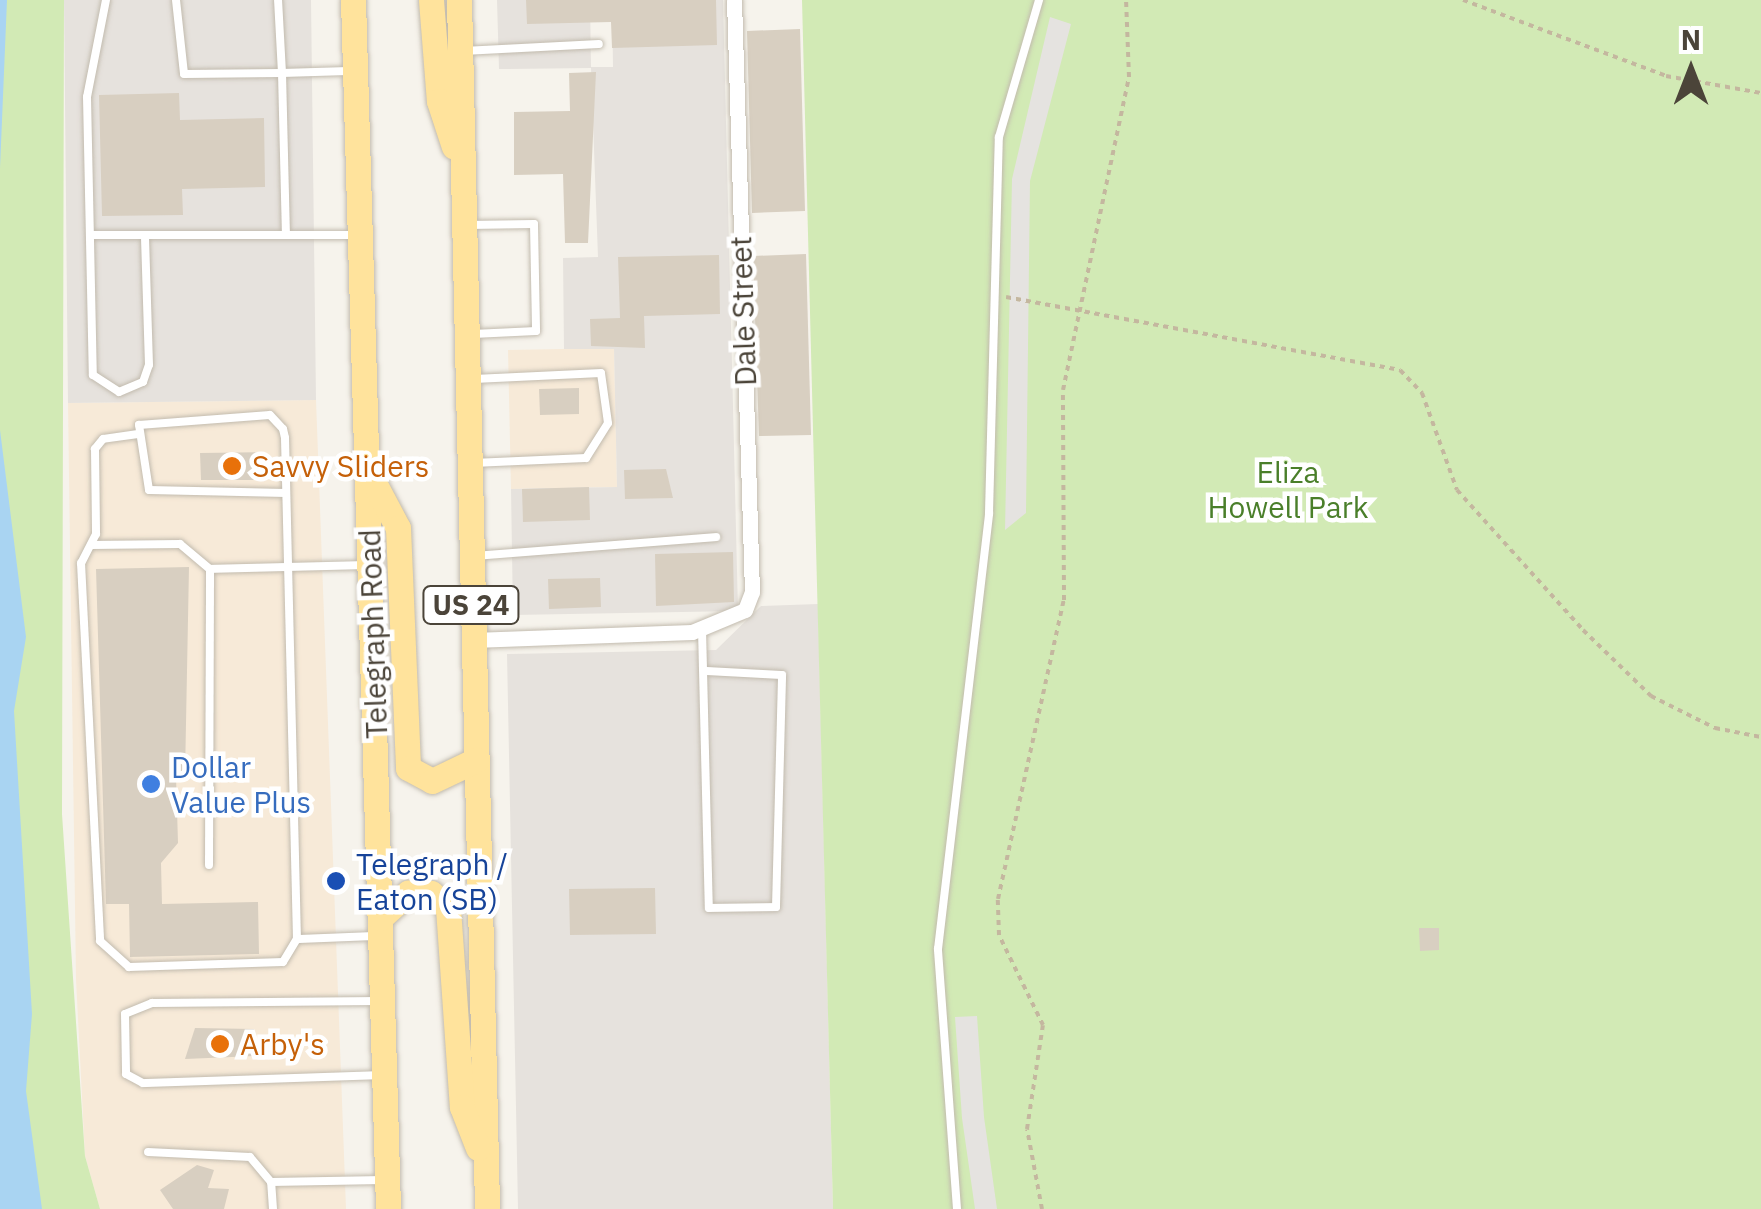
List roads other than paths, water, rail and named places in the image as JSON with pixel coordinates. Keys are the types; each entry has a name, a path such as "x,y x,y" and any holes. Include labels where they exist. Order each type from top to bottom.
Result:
{"main road":[{"name":"Telegraph Road","path":"352,0 364,464 372,565 388,1209"},
{"path":"431,0 438,100 462,170"},
{"name":"US 24","path":"459,0 487,1209"},
{"path":"364,464 398,528 408,768 432,782 476,760"},
{"path":"380,927 408,893 431,893 448,908 462,1107 486,1167"}],"street":[{"name":"Dale Street","path":"702,629 736,616 752,592 734,0"},
{"path":"473,640 702,629"}],"lane":[{"path":"106,0 87,97 93,375 119,392 143,382 149,365 145,235"},
{"path":"176,0 184,74 354,72"},
{"path":"278,0 286,236"},
{"path":"958,1209 938,949 989,513 990,295 999,137 1039,0"},
{"path":"460,51 598,44"},
{"path":"464,226 534,224 536,331 466,334"},
{"path":"90,235 358,234"},
{"path":"466,379 589,370 608,385 603,444 586,458 468,463"},
{"path":"138,434 104,439 96,449 91,545 82,563 100,941 129,967 284,962 296,939 286,567 286,493 284,429 270,415 144,420 138,434 142,482 156,492 286,493"},
{"path":"470,556 716,537"},
{"path":"91,545 180,544 210,569 372,565"},
{"path":"209,865 210,569"},
{"path":"702,629 709,908 776,908 782,675 706,671"},
{"path":"296,939 380,927"},
{"path":"383,1001 152,1003 125,1014 126,1074 143,1082 384,1074"},
{"path":"148,1152 250,1157 271,1182 273,1209"},
{"path":"271,1182 387,1180"}],"water":[{"path":"0,0 7,0 0,168"},
{"path":"0,430 26,637 14,711 32,1014 26,1091 42,1209 0,1209"}],"place":[{"name":"Savvy Sliders","path":"232,466"},
{"name":"Dollar Value Plus","path":"151,784"},
{"name":"Telegraph / Eaton (SB)","path":"336,881"},
{"name":"Arby's","path":"220,1044"}],"park label":[{"name":"Eliza Howell Park","path":"1288,489"}]}
